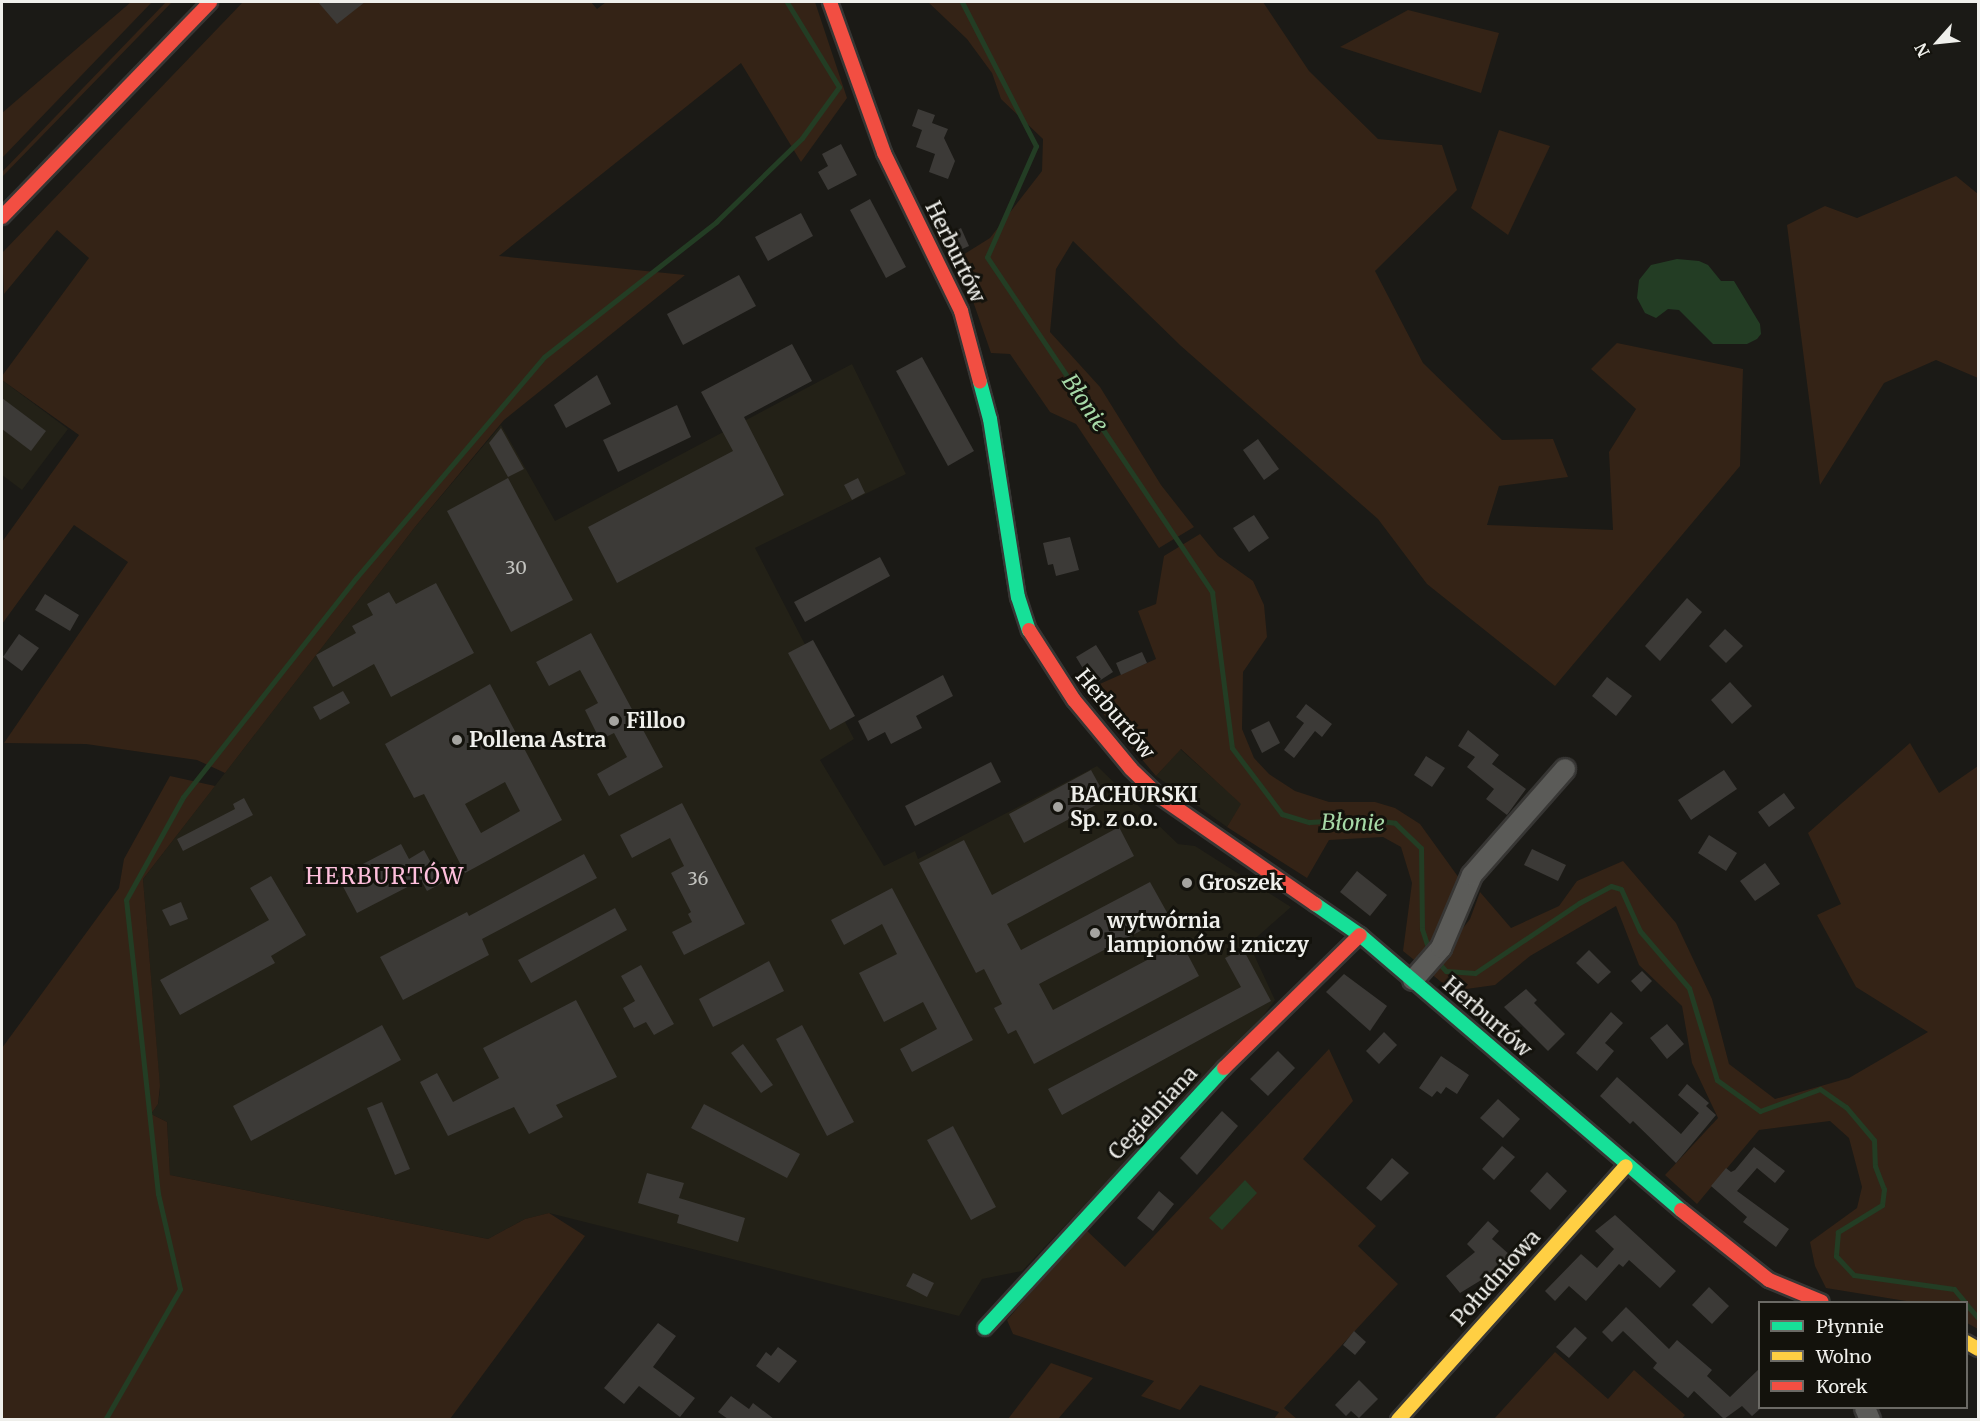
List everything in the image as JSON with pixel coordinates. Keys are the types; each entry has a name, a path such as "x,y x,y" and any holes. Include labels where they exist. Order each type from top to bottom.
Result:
{"street":[{"path":"2,217 210,2"},
{"name":"Herburtów","path":"830,2 884,153 940,263 970,337 990,419 1011,567 1031,636 1101,735 1159,796 1417,976 1626,1166 1769,1280 1819,1301"},
{"path":"1417,976 1441,948 1472,875 1565,769"},
{"name":"Cegielniana","path":"985,1328 1262,1027 1284,1012 1360,935"},
{"name":"Południowa","path":"1398,1419 1626,1166"}],"shaded area":[{"path":"131,2 152,2 2,158 2,113"},
{"path":"172,2 2,177 2,172 165,3"},
{"path":"243,2 343,2 346,5 353,2 357,7 365,2 591,2 597,9 606,2 815,2 847,98 801,162 741,63 499,256 685,275 504,420 415,527 225,773 197,760 86,744 4,743 128,562 74,525 2,624 2,542 79,435 2,380 2,376 89,258 57,230 4,294 2,253"},
{"path":"928,2 1263,2 1309,71 1378,139 1442,145 1457,190 1375,271 1423,363 1502,440 1553,439 1568,477 1499,486 1487,525 1613,530 1609,452 1636,409 1591,369 1617,343 1743,369 1740,466 1555,686 1427,584 1378,519 1181,346 1073,241 1056,269 1050,332 1100,387 1161,485 1194,527 1159,548 1076,424 1050,412 1010,354 991,353 958,258 990,238 1042,171 1043,139 1001,99 992,73 967,39"},
{"path":"1408,10 1499,33 1481,93 1340,47"},
{"path":"1499,130 1550,146 1508,235 1471,208"},
{"path":"1956,176 1978,194 1978,378 1936,360 1884,383 1820,485 1787,225 1825,206 1857,218"},
{"path":"1677,259 1699,261 1708,265 1721,281 1734,281 1760,324 1761,334 1757,339 1747,344 1713,344 1679,310 1668,309 1656,318 1645,313 1637,298 1639,280 1651,265"},
{"name":"Pollena Astra","path":"852,364 906,474 755,548 854,739 820,760 884,866 915,851 918,859 1097,766 1178,844 1195,846 1291,907 1249,944 1275,1000 1263,1016 1022,1271 982,1279 959,1316 549,1213 525,1219 488,1239 170,1175 167,1122 151,1114 158,1104 160,1090 143,879 415,527 501,425 555,521"},
{"path":"2,380 68,429 22,490 2,475"},
{"path":"1200,534 1218,556 1253,581 1264,605 1267,637 1243,672 1242,729 1254,758 1269,774 1295,791 1329,802 1375,802 1395,808 1420,824 1459,878 1457,896 1439,941 1418,963 1403,951 1412,883 1401,847 1383,837 1329,840 1307,878 1227,827 1241,804 1181,749 1156,776 1084,691 1156,659 1138,611 1156,604 1164,556"},
{"path":"1910,743 1939,793 1978,766 1978,1329 1968,1324 1968,1301 1906,1301 1826,1288 1815,1266 1810,1242 1857,1208 1862,1187 1849,1138 1830,1121 1759,1130 1697,1204 1665,1175 1718,1118 1692,1063 1682,1006 1639,965 1616,906 1530,956 1495,985 1452,991 1429,972 1470,919 1480,892 1511,928 1559,906 1577,881 1623,861 1676,923 1712,999 1729,1064 1775,1099 1849,1078 1928,1032 1856,987 1817,915 1841,904 1808,833"},
{"path":"1180,749 1242,804 1227,827 1156,776"},
{"path":"170,776 215,786 143,879 160,1086 158,1104 151,1114 167,1122 170,1175 488,1239 525,1219 549,1213 585,1236 450,1419 2,1419 2,1048 119,888 124,859"},
{"path":"1329,1049 1353,1101 1303,1159 1376,1226 1358,1246 1398,1284 1284,1408 1297,1419 1274,1419 1279,1412 1200,1385 1180,1410 1141,1396 1154,1381 1013,1334 1007,1320 1085,1229 1125,1267"},
{"path":"1245,1180 1257,1193 1222,1230 1209,1218"},
{"path":"1555,1352 1608,1399 1634,1370 1685,1415 1681,1420 1494,1419"},
{"path":"1051,1363 1093,1378 1058,1419 1008,1419"}],"building":[{"path":"318,2 365,2 337,24"},
{"path":"918,109 935,115 932,123 948,129 944,138 955,161 948,179 929,172 935,154 916,147 922,130 912,126"},
{"path":"841,144 857,175 828,190 818,172 828,166 822,154"},
{"path":"870,199 906,267 886,278 850,210"},
{"path":"801,213 813,236 768,261 755,237"},
{"path":"961,228 969,246 953,253 945,236"},
{"path":"739,275 756,306 683,345 667,314"},
{"path":"792,344 812,381 744,417 784,495 617,583 588,527 733,451 701,392"},
{"path":"922,357 974,451 948,466 896,371"},
{"path":"597,375 611,404 566,428 554,405"},
{"path":"2,398 46,431 31,451 2,429"},
{"path":"677,405 691,437 618,472 603,440"},
{"path":"501,428 524,469 508,477 489,443"},
{"path":"1258,439 1279,469 1264,480 1243,450"},
{"path":"508,478 573,600 511,632 447,511"},
{"path":"858,478 865,493 852,500 844,485"},
{"path":"1254,515 1269,538 1249,552 1233,528"},
{"path":"1070,537 1079,570 1056,576 1053,564 1048,565 1043,543"},
{"path":"880,557 890,576 805,622 794,602"},
{"path":"436,583 474,653 391,697 374,664 333,687 316,655 356,633 352,626 373,615 367,604 389,592 396,604"},
{"path":"45,594 79,615 70,631 35,610"},
{"path":"1687,598 1702,612 1660,661 1645,646"},
{"path":"1725,629 1743,646 1726,663 1709,646"},
{"name":"Filloo","path":"591,633 663,767 609,796 597,774 627,757 614,733 600,740 585,710 598,703 580,670 549,686 536,662"},
{"path":"19,634 39,648 22,671 3,657"},
{"path":"813,640 855,716 830,730 788,653"},
{"path":"1096,645 1113,672 1093,685 1076,657"},
{"path":"1142,652 1147,663 1121,675 1116,663"},
{"path":"943,675 953,696 916,716 922,728 891,744 885,732 868,741 858,721"},
{"path":"1607,677 1632,696 1616,716 1592,696"},
{"path":"1730,682 1752,706 1732,724 1711,700"},
{"path":"490,684 562,820 465,873 424,794 414,798 385,744","holes":["505,782 520,811 481,833 465,804"]},
{"path":"343,691 350,703 320,720 313,707"},
{"path":"1306,704 1332,724 1322,737 1315,731 1294,758 1284,750 1304,723 1296,717"},
{"path":"1269,721 1280,743 1262,753 1251,730"},
{"path":"1468,730 1499,755 1492,764 1526,789 1507,815 1486,799 1494,789 1467,767 1475,757 1458,746"},
{"path":"1426,756 1445,768 1432,787 1414,775"},
{"path":"991,762 1001,782 915,826 905,806"},
{"name":"BACHURSKI Sp. z o.o.","path":"1091,770 1107,799 1024,843 1009,814"},
{"path":"1724,770 1737,789 1691,820 1678,800"},
{"path":"1784,793 1795,808 1769,827 1758,812"},
{"path":"244,798 253,815 183,851 177,839 235,809 233,804"},
{"path":"682,803 745,924 684,955 672,932 692,922 688,914 691,912 671,873 684,866 670,838 632,858 620,835"},
{"path":"1119,827 1134,856 1007,924 1021,950 1150,882 1169,916 1039,984 1053,1010 1181,942 1199,976 1034,1064 1016,1030 1008,1034 994,1008 1002,1004 984,969 976,973 919,863 964,840 992,895"},
{"path":"1709,835 1737,853 1726,871 1698,853"},
{"path":"401,844 409,859 424,850 442,883 427,891 421,880 357,913 338,877"},
{"path":"1532,849 1566,865 1558,881 1524,865"},
{"path":"584,854 597,878 482,939 489,955 403,1000 380,957 467,912 469,916"},
{"path":"1765,863 1780,884 1755,901 1740,881"},
{"path":"1357,871 1387,895 1370,916 1340,892"},
{"path":"271,876 306,935 271,956 275,963 180,1015 160,980 269,920 250,888"},
{"path":"892,888 973,1040 912,1072 900,1049 937,1029 923,1002 884,1022 859,973 897,954 882,924 844,945 831,920"},
{"path":"181,902 188,919 170,926 162,910"},
{"path":"615,908 627,930 531,983 518,960"},
{"path":"1243,949 1271,1001 1062,1115 1048,1089 1241,987 1225,958"},
{"path":"1589,950 1611,972 1598,984 1576,963"},
{"path":"769,961 784,991 713,1027 699,999"},
{"path":"641,965 674,1024 654,1035 646,1022 634,1028 623,1008 635,1001 621,976"},
{"path":"1642,971 1652,981 1641,992 1631,981"},
{"path":"1344,974 1387,1006 1370,1031 1326,992"},
{"path":"1526,989 1537,1000 1534,1003 1565,1034 1548,1051 1504,1007"},
{"path":"576,1000 617,1077 556,1105 563,1117 529,1134 514,1107 448,1136 420,1082 437,1073 453,1102 499,1078 483,1048"},
{"path":"1611,1012 1623,1023 1605,1043 1614,1051 1597,1071 1576,1053"},
{"path":"1667,1024 1684,1044 1667,1059 1650,1038"},
{"path":"382,1025 401,1060 251,1141 233,1106"},
{"path":"802,1025 854,1122 827,1136 776,1039"},
{"path":"1384,1032 1397,1045 1379,1064 1366,1051"},
{"path":"743,1044 773,1085 761,1093 731,1053"},
{"path":"1278,1051 1295,1068 1268,1096 1250,1079"},
{"path":"1441,1056 1469,1075 1457,1094 1446,1087 1441,1094 1437,1091 1432,1097 1419,1088"},
{"path":"1617,1077 1681,1134 1699,1113 1678,1095 1687,1084 1709,1103 1706,1106 1716,1115 1676,1163 1633,1121 1630,1124 1600,1096"},
{"path":"1498,1099 1520,1119 1503,1138 1480,1118"},
{"path":"382,1102 410,1169 395,1175 367,1108"},
{"path":"704,1104 800,1154 787,1178 691,1128"},
{"path":"1222,1111 1238,1126 1197,1175 1180,1158"},
{"path":"953,1126 996,1207 971,1220 927,1140"},
{"path":"1502,1146 1515,1157 1494,1180 1482,1169"},
{"path":"1754,1147 1785,1171 1775,1183 1757,1168 1737,1191 1789,1229 1776,1247 1743,1222 1747,1217 1711,1186 1726,1168 1731,1172 1735,1170"},
{"path":"1392,1158 1409,1173 1381,1201 1366,1188"},
{"path":"1547,1172 1567,1191 1550,1210 1530,1191"},
{"path":"647,1173 684,1183 679,1198 745,1218 738,1242 677,1223 679,1215 638,1203"},
{"path":"1159,1191 1174,1204 1153,1231 1137,1218"},
{"path":"1615,1215 1676,1271 1660,1288 1629,1260 1623,1267 1619,1264 1586,1301 1569,1286 1555,1301 1545,1291 1581,1254 1597,1268 1614,1249 1595,1231"},
{"path":"1488,1221 1499,1231 1492,1239 1510,1255 1496,1271 1460,1293 1446,1276 1475,1252 1467,1244"},
{"path":"913,1273 934,1283 927,1297 906,1286"},
{"path":"1709,1287 1729,1306 1712,1324 1692,1305"},
{"path":"1626,1307 1669,1349 1677,1340 1712,1370 1707,1376 1730,1397 1758,1370 1758,1409 1760,1409 1752,1416 1742,1406 1724,1419 1694,1391 1688,1398 1653,1368 1657,1363 1623,1331 1612,1342 1602,1332"},
{"path":"658,1323 676,1336 653,1367 695,1398 680,1417 639,1386 624,1404 604,1388"},
{"path":"1575,1327 1587,1338 1569,1358 1556,1347"},
{"path":"1354,1331 1366,1342 1355,1355 1343,1345"},
{"path":"778,1347 797,1361 779,1383 756,1366 766,1352 771,1356"},
{"path":"1359,1380 1378,1399 1359,1418 1351,1411 1346,1416 1335,1405"},
{"path":"731,1396 749,1409 753,1403 774,1419 728,1419 718,1412"}],"waterway":[{"path":"105,1420 180,1289 158,1194 126,900 183,797 356,578 544,357 716,222 802,138 839,87 787,2"},
{"name":"Błonie","path":"962,2 1036,146 987,257 1212,592 1232,748 1282,814 1309,822 1364,819 1395,823 1421,848 1422,929 1430,953"},
{"name":"Błonie","path":"1436,960 1446,971 1475,973 1579,903 1611,886 1621,889 1640,931 1689,988 1717,1080 1760,1111 1820,1089 1846,1107 1874,1140 1875,1166 1884,1189 1882,1205 1838,1232 1836,1256 1854,1275 1954,1289 1964,1301"},
{"name":"Błonie","path":"1968,1306 1978,1318"}],"traffic: fast":[{"path":"980,382 990,419 1018,597 1029,630"},
{"path":"1315,904 1360,935 1681,1210"},
{"path":"985,1328 1224,1068"}],"traffic: slow":[{"path":"1398,1420 1626,1166"},
{"path":"1968,1343 1978,1349"}],"traffic: jam":[{"path":"2,217 210,2"},
{"path":"830,2 884,153 961,311 980,382"},
{"path":"1029,630 1074,700 1131,769 1159,796 1315,904"},
{"path":"1224,1068 1360,935"},
{"path":"1681,1210 1769,1280 1820,1301"}],"place":[{"name":"Filloo","path":"614,721"},
{"name":"Pollena Astra","path":"457,740"},
{"name":"BACHURSKI Sp. z o.o.","path":"1058,807"},
{"name":"Groszek","path":"1187,883"},
{"name":"wytwórnia lampionów i zniczy","path":"1095,933"}],"district":[{"name":"HERBURTÓW","path":"385,877"}]}
